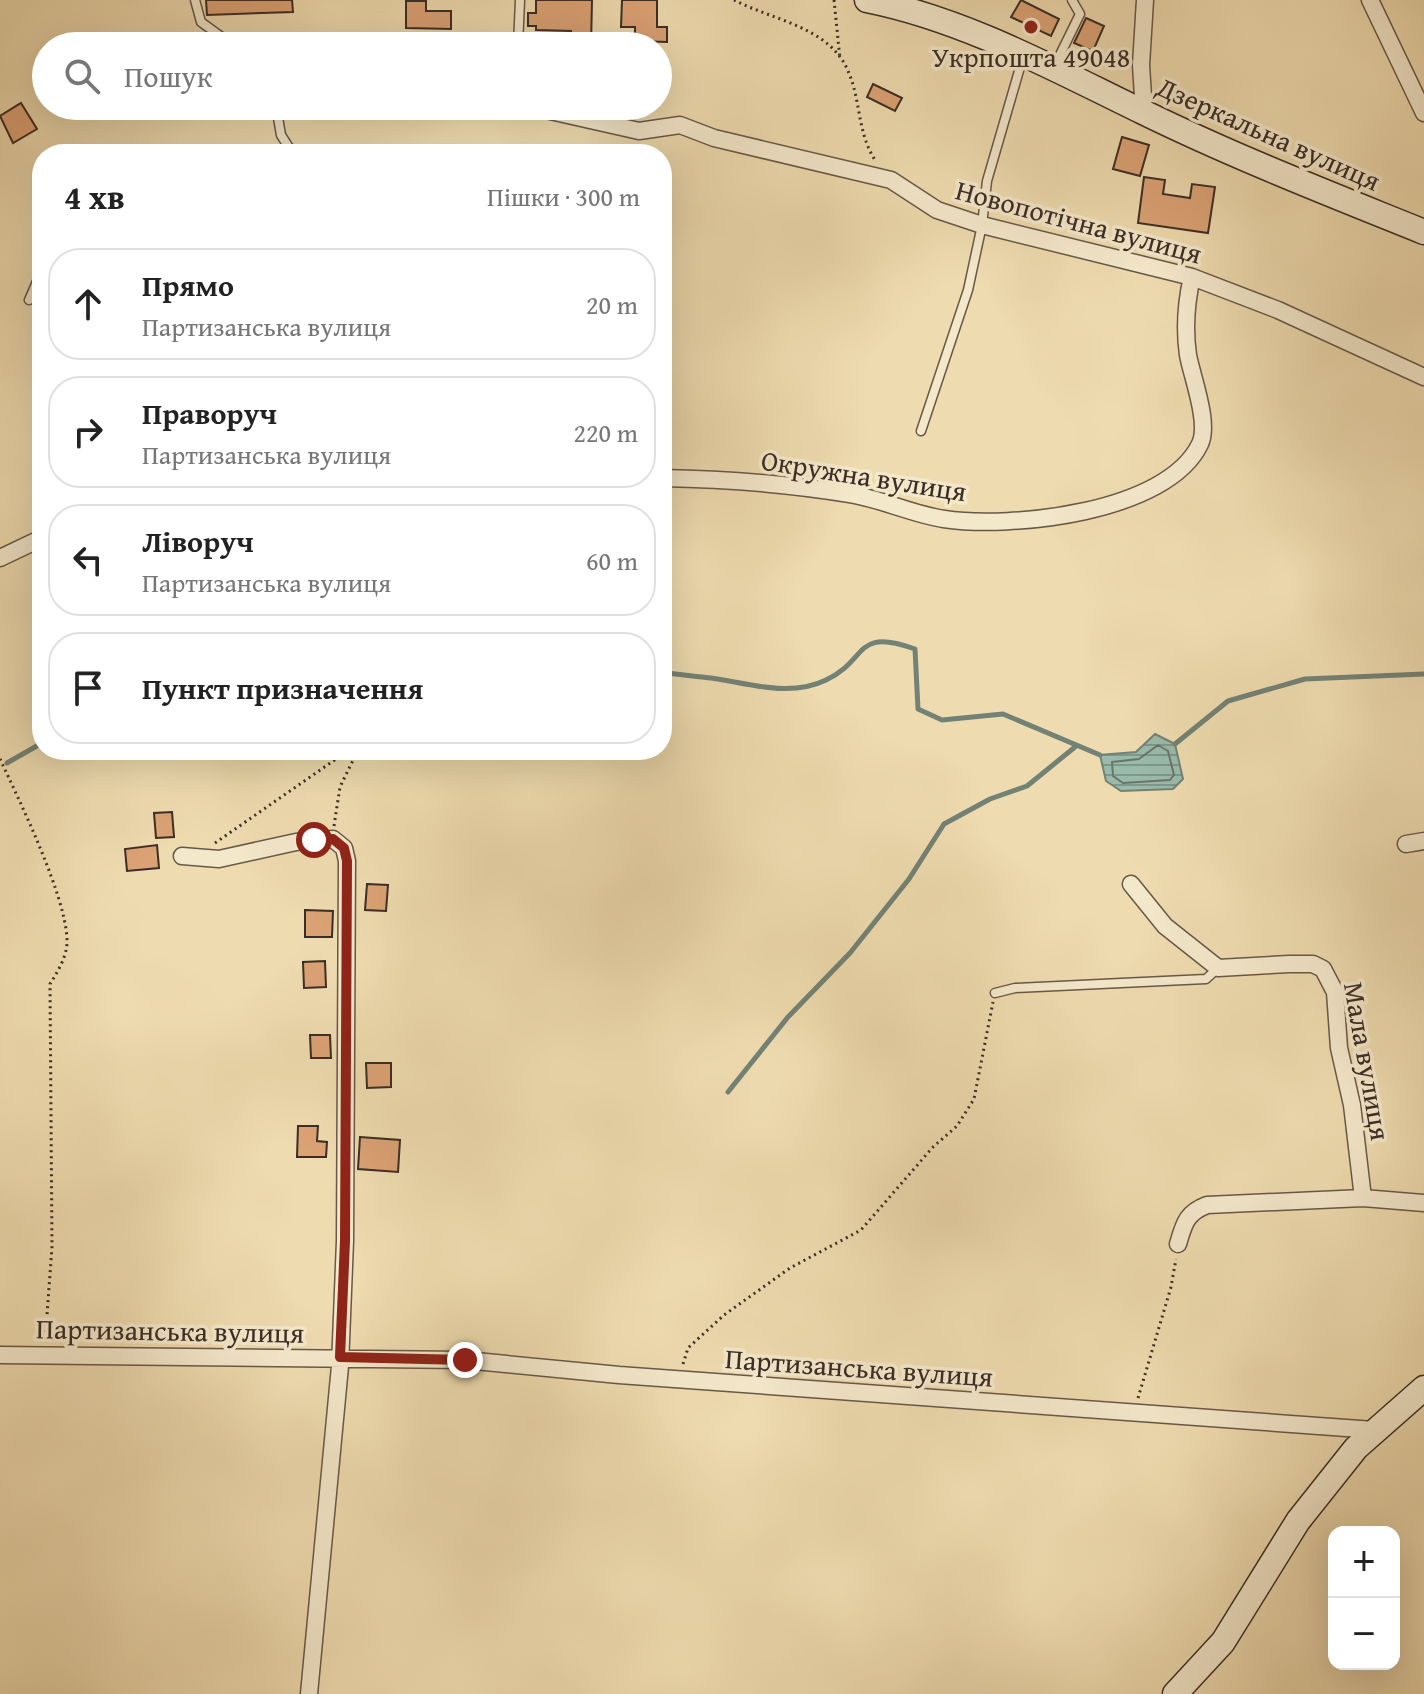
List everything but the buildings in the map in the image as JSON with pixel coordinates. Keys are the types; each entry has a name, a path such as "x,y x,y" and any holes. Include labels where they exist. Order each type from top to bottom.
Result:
{"street":[{"path":"1144,112 1141,65 1145,0"},
{"path":"1370,0 1424,113"},
{"name":"Дзеркальна вулиця","path":"877,1 1024,52 1264,168 1424,232"},
{"name":"Новопотічна вулиця","path":"590,120 639,131 680,125 714,138 891,180 937,210 982,225 1192,277 1278,310 1424,377"},
{"name":"Окружна вулиця","path":"672,479 790,486 854,494 944,519 1036,521 1131,497 1181,471 1202,442 1201,406 1188,354 1185,309 1192,277"},
{"path":"0,558 32,543"},
{"path":"182,856 219,859 296,842 333,839"},
{"name":"Партизанська вулиця","path":"309,1694 340,1357 346,1194 347,861 344,848 333,839"},
{"path":"1406,844 1424,841"},
{"path":"1131,884 1165,926 1218,968"},
{"name":"Мала вулиця","path":"1218,968 1313,964 1323,969 1335,992 1339,1048 1347,1077 1363,1198"},
{"path":"1178,1244 1185,1219 1194,1210 1207,1205 1363,1198 1424,1203"},
{"name":"Партизанська вулиця","path":"0,1355 465,1360 678,1380 1374,1430"},
{"path":"1175,1694 1223,1642 1298,1521 1374,1430 1421,1394"}],"lane":[{"path":"195,0 201,22 215,32"},
{"path":"519,32 520,0"},
{"path":"1054,67 1080,14 1072,0"},
{"path":"1078,9 1088,0"},
{"path":"921,431 968,290 982,225 987,181 1024,52"},
{"path":"278,120 281,135 287,144"},
{"path":"29,300 32,293"},
{"path":"995,993 1015,988 1206,979 1218,968"}],"path":[{"path":"734,0 809,30 827,43 848,69 864,143 891,180"},
{"path":"834,0 840,59"},
{"path":"0,759 59,901 67,941 61,968 50,984 52,1247 44,1354"},
{"path":"201,857 218,840 334,760"},
{"path":"333,839 340,787 353,760"},
{"path":"678,1380 688,1348 724,1315 790,1268 861,1230 933,1147 957,1126 974,1099 995,993"},
{"path":"1134,1413 1171,1287 1178,1244"}],"water":[{"path":"1155,734 1175,744 1183,779 1173,789 1121,791 1106,781 1100,755 1136,752"}],"waterway":[{"path":"672,673 769,688 798,688 826,680 840,672 871,644 895,643 915,649 918,709 942,720 1003,714 1100,755"},
{"path":"1175,744 1228,701 1305,679 1424,674"},
{"path":"728,1092 788,1017 850,953 909,879 944,824 990,799 1027,786 1075,747"},
{"path":"7,763 32,749"}],"place":[{"name":"Укрпошта 49048","path":"1031,27"}],"route":[{"path":"314,840 333,839 344,848 347,861 345,1241 340,1357 465,1360"}]}
